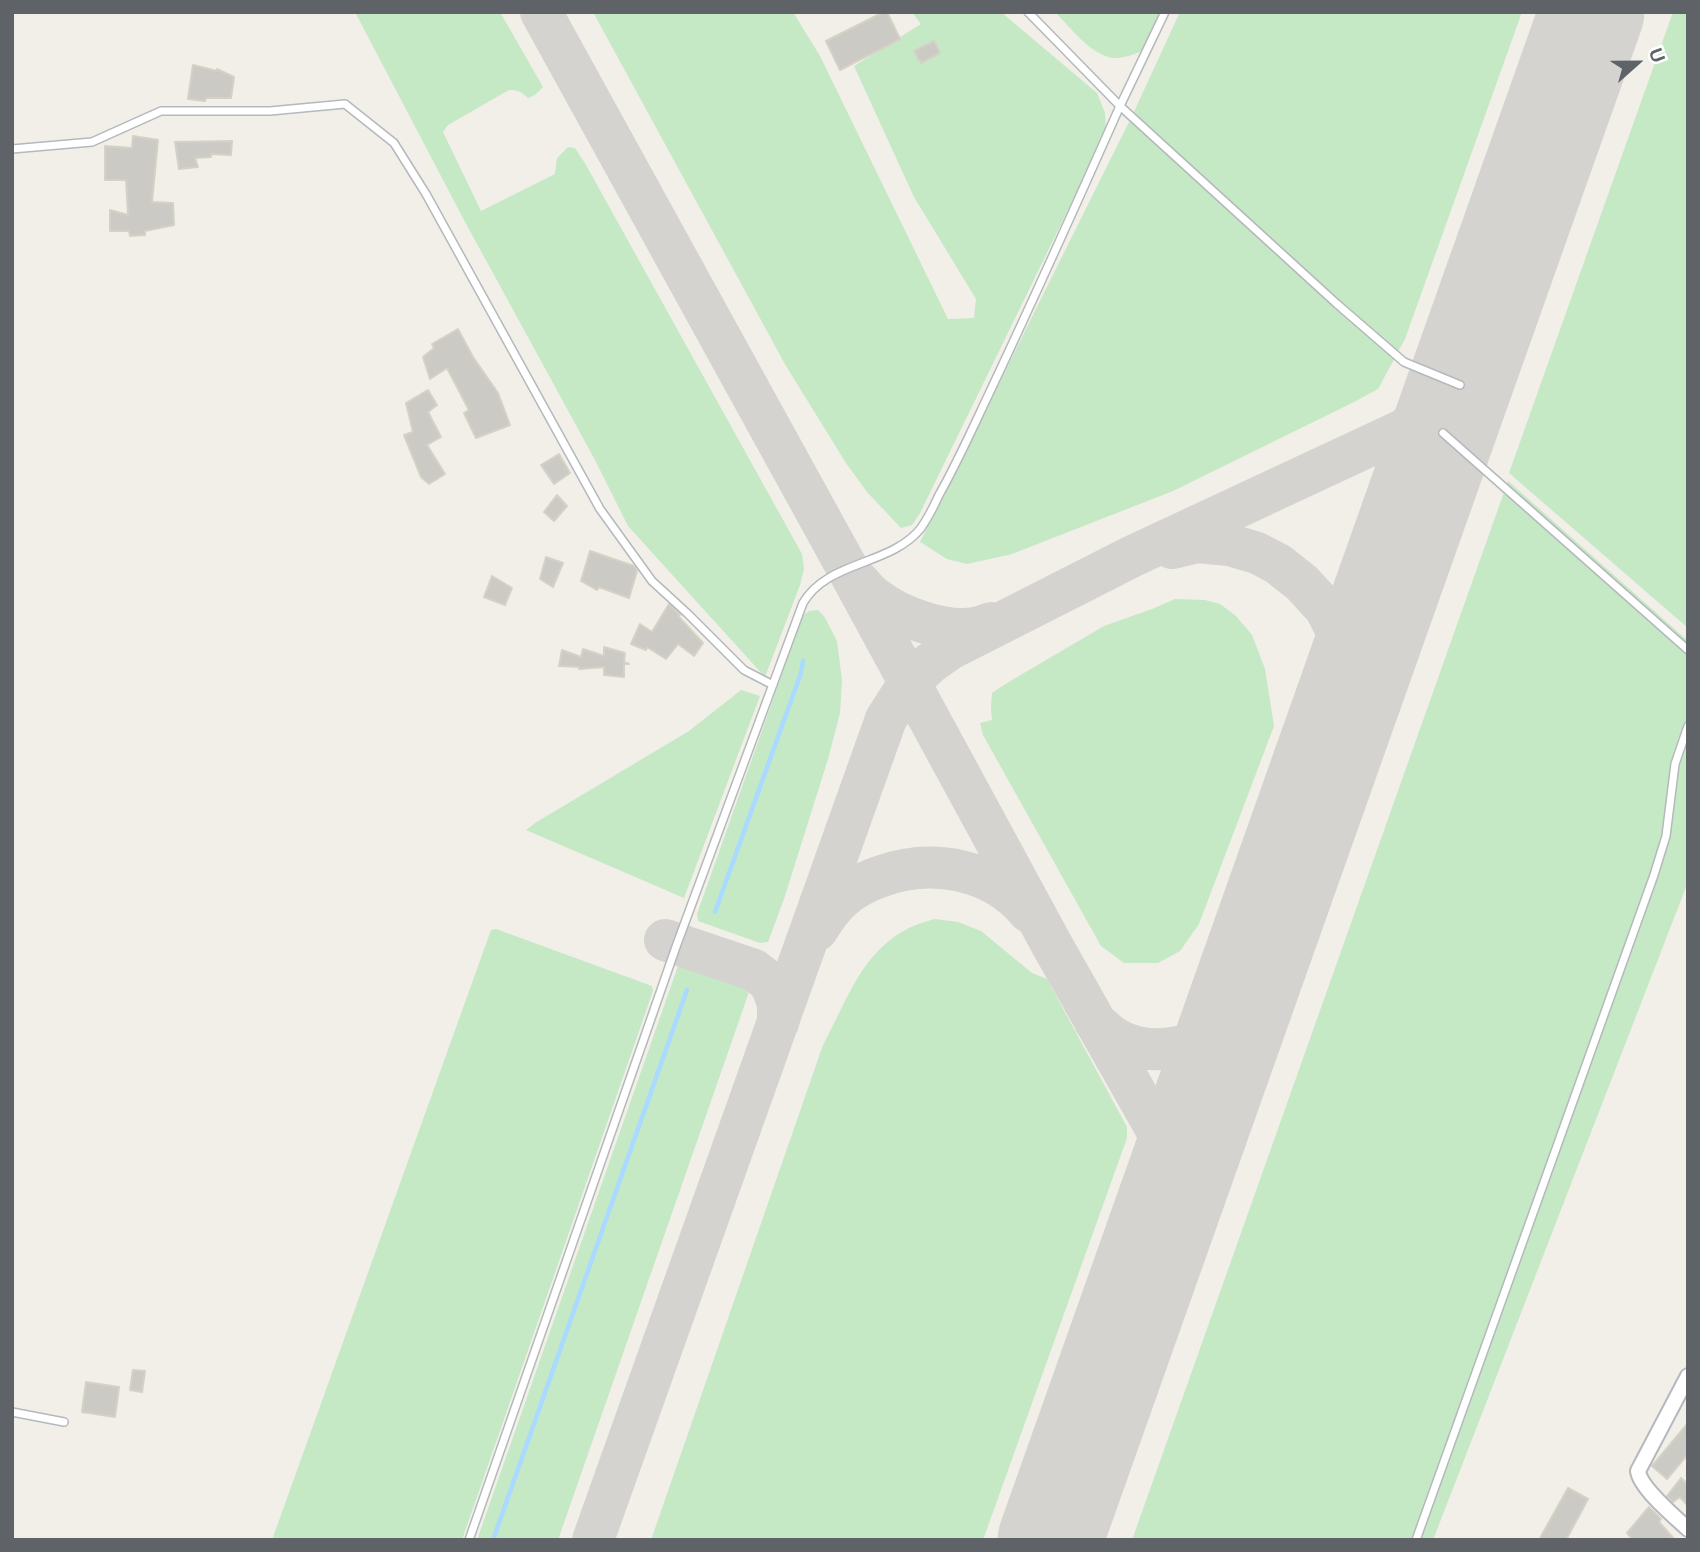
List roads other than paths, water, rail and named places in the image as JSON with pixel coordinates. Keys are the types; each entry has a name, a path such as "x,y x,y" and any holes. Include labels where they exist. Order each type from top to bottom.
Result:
{"street":[{"path":"1688,1376 1638,1476 1645,1487 1688,1529"}],"lane":[{"path":"1028,12 1120,106 1404,362 1460,385"},
{"path":"469,1540 677,944 803,603 818,584 888,553 913,537 923,525 957,462 1018,334 1165,12"},
{"path":"12,149 92,142 161,111 270,111 345,104 394,143 426,194 600,509 652,581 744,670 773,685"},
{"path":"1443,433 1688,650"},
{"path":"1416,1540 1654,875 1666,836 1675,764 1688,726"},
{"path":"12,1412 64,1422"}],"waterway":[{"path":"715,912 803,661"},
{"path":"493,1540 687,990"}]}
